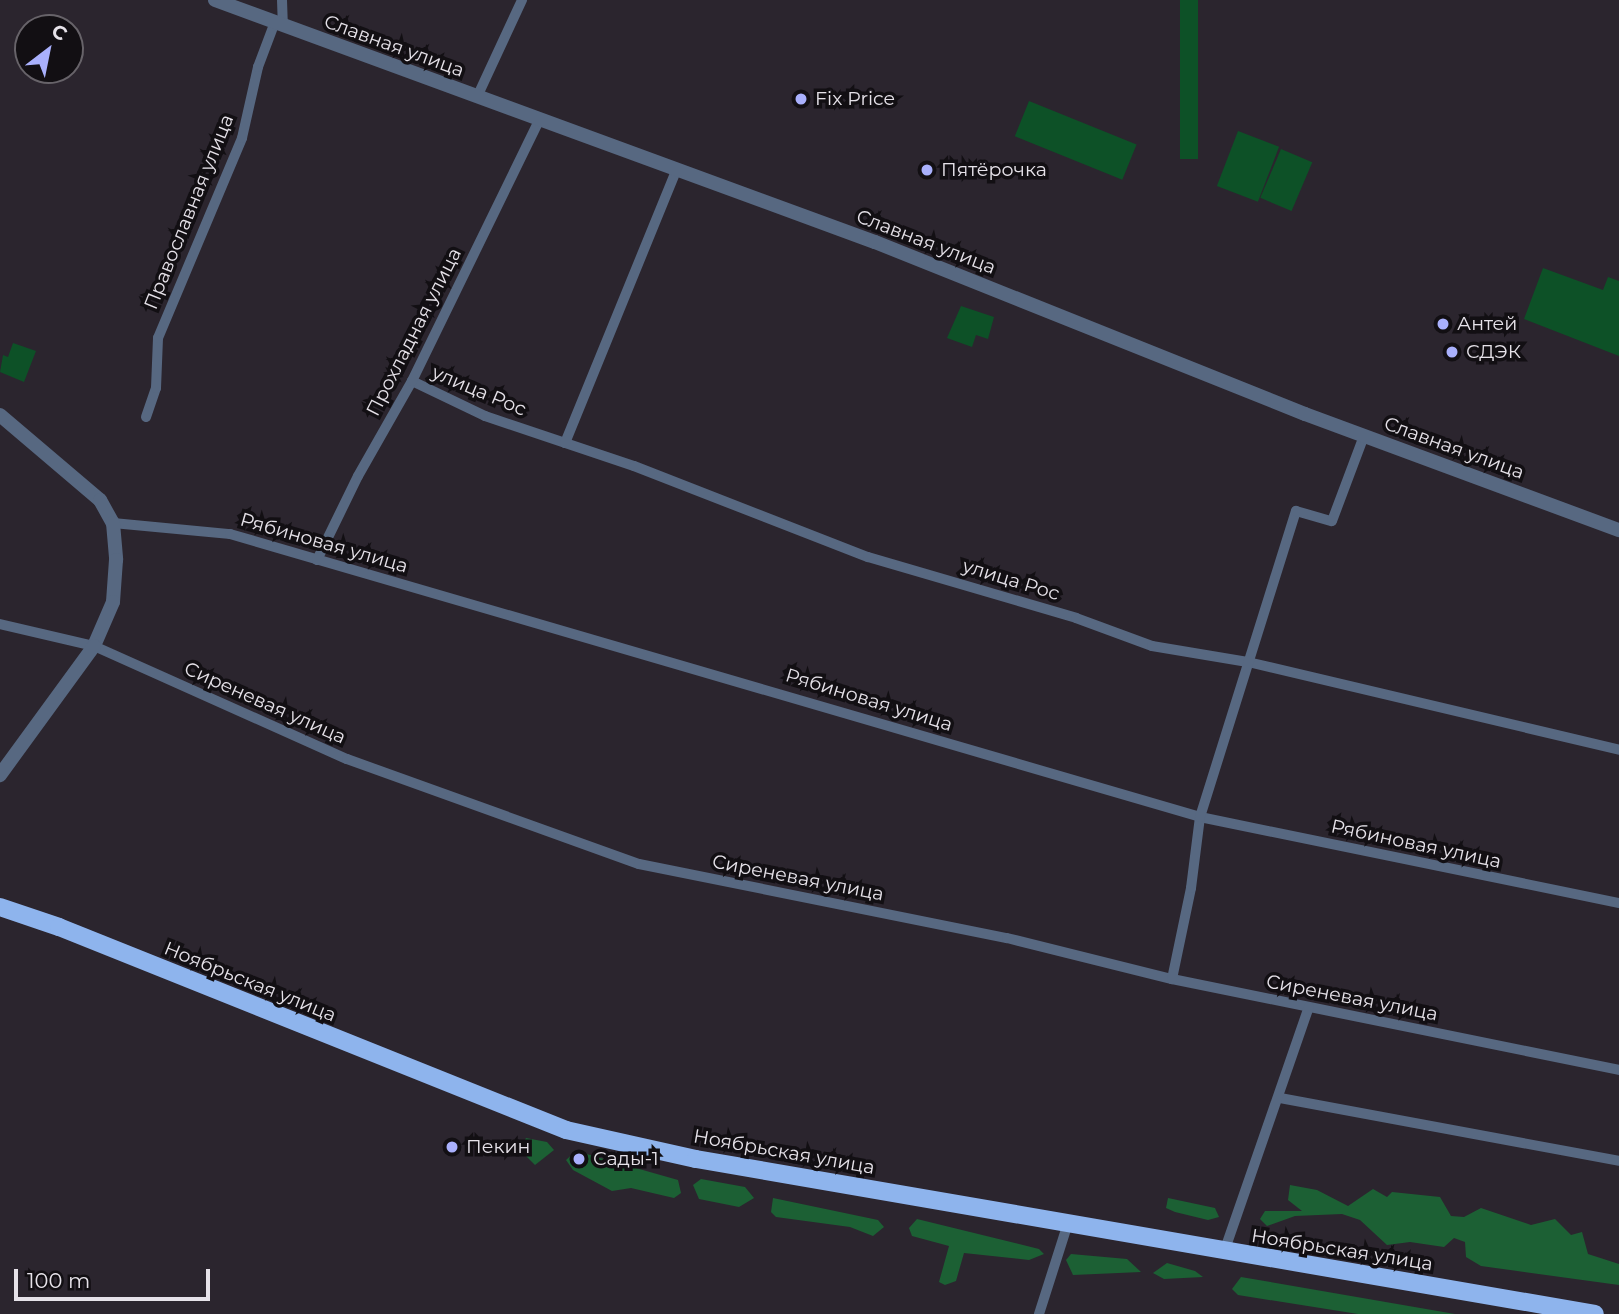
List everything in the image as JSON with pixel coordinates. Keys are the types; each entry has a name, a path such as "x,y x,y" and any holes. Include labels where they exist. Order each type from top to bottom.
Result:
{"highway":[{"name":"Ноябрьская улица","path":"0,907 60,926 566,1130 696,1159 1595,1314"}],"street":[{"name":"Славная улица","path":"215,0 540,119 675,173 874,242 1364,436 1619,530"},
{"path":"279,24 282,0"},
{"path":"477,97 523,0"},
{"name":"Православная улица","path":"146,417 156,388 158,338 242,138 258,67 279,24"},
{"name":"Прохладная улица","path":"317,560 358,476 412,381 540,119"},
{"path":"565,443 675,173"},
{"name":"улица Рос","path":"412,381 485,416 565,443 868,556 1076,618 1152,646 1248,662 1619,750"},
{"path":"0,415 77,477 100,500 113,523 113,602 94,646 0,775"},
{"path":"1172,979 1191,888 1199,817 1296,511 1332,521 1364,436"},
{"name":"Рябиновая улица","path":"113,523 230,534 1199,817 1619,903"},
{"name":"Сиреневая улица","path":"0,624 94,646 347,759 639,864 1007,938 1172,979 1619,1070"},
{"path":"1224,1252 1280,1098 1309,1007"},
{"path":"1280,1098 1619,1161"},
{"path":"1039,1314 1068,1223"}],"green space":[{"path":"1180,0 1198,0 1198,159 1180,159"},
{"path":"1029,101 1137,144 1122,180 1015,136"},
{"path":"1238,131 1279,147 1258,202 1217,186"},
{"path":"1281,149 1312,162 1292,211 1260,198"},
{"path":"1543,268 1603,290 1608,277 1619,281 1619,356 1524,319"},
{"path":"961,306 994,317 988,339 976,335 972,347 947,338"},
{"path":"13,343 36,351 24,382 0,372 3,355 8,357"},
{"path":"526,1138 547,1142 554,1150 535,1165 520,1150"},
{"path":"576,1151 678,1180 681,1193 674,1198 631,1188 612,1191 573,1170 566,1160"},
{"path":"701,1179 745,1187 754,1198 739,1207 699,1199 693,1185"},
{"path":"1290,1185 1317,1190 1348,1206 1373,1189 1387,1197 1392,1192 1440,1197 1451,1216 1464,1217 1481,1208 1531,1225 1555,1219 1571,1235 1582,1232 1588,1254 1619,1264 1619,1285 1481,1266 1466,1257 1465,1242 1454,1238 1444,1247 1410,1242 1387,1245 1360,1220 1342,1214 1295,1216 1267,1226 1260,1219 1265,1211 1302,1211 1288,1200"},
{"path":"773,1198 878,1220 884,1227 873,1236 850,1227 776,1217 771,1212"},
{"path":"1168,1198 1215,1208 1219,1217 1208,1220 1175,1212 1166,1208"},
{"path":"917,1219 1039,1249 1044,1254 1029,1260 964,1253 956,1281 945,1285 939,1282 949,1246 912,1236 909,1228"},
{"path":"1071,1254 1127,1259 1141,1272 1073,1275 1066,1260"},
{"path":"1167,1263 1195,1271 1203,1277 1164,1279 1153,1273"},
{"path":"1241,1277 1455,1314 1358,1314 1238,1295 1232,1289"}],"place":[{"name":"Fix Price","path":"801,99"},
{"name":"Пятёрочка","path":"927,170"},
{"name":"Антей","path":"1443,324"},
{"name":"СДЭК","path":"1452,352"},
{"name":"Пекин","path":"452,1147"},
{"name":"Сады-1","path":"579,1159"}]}
